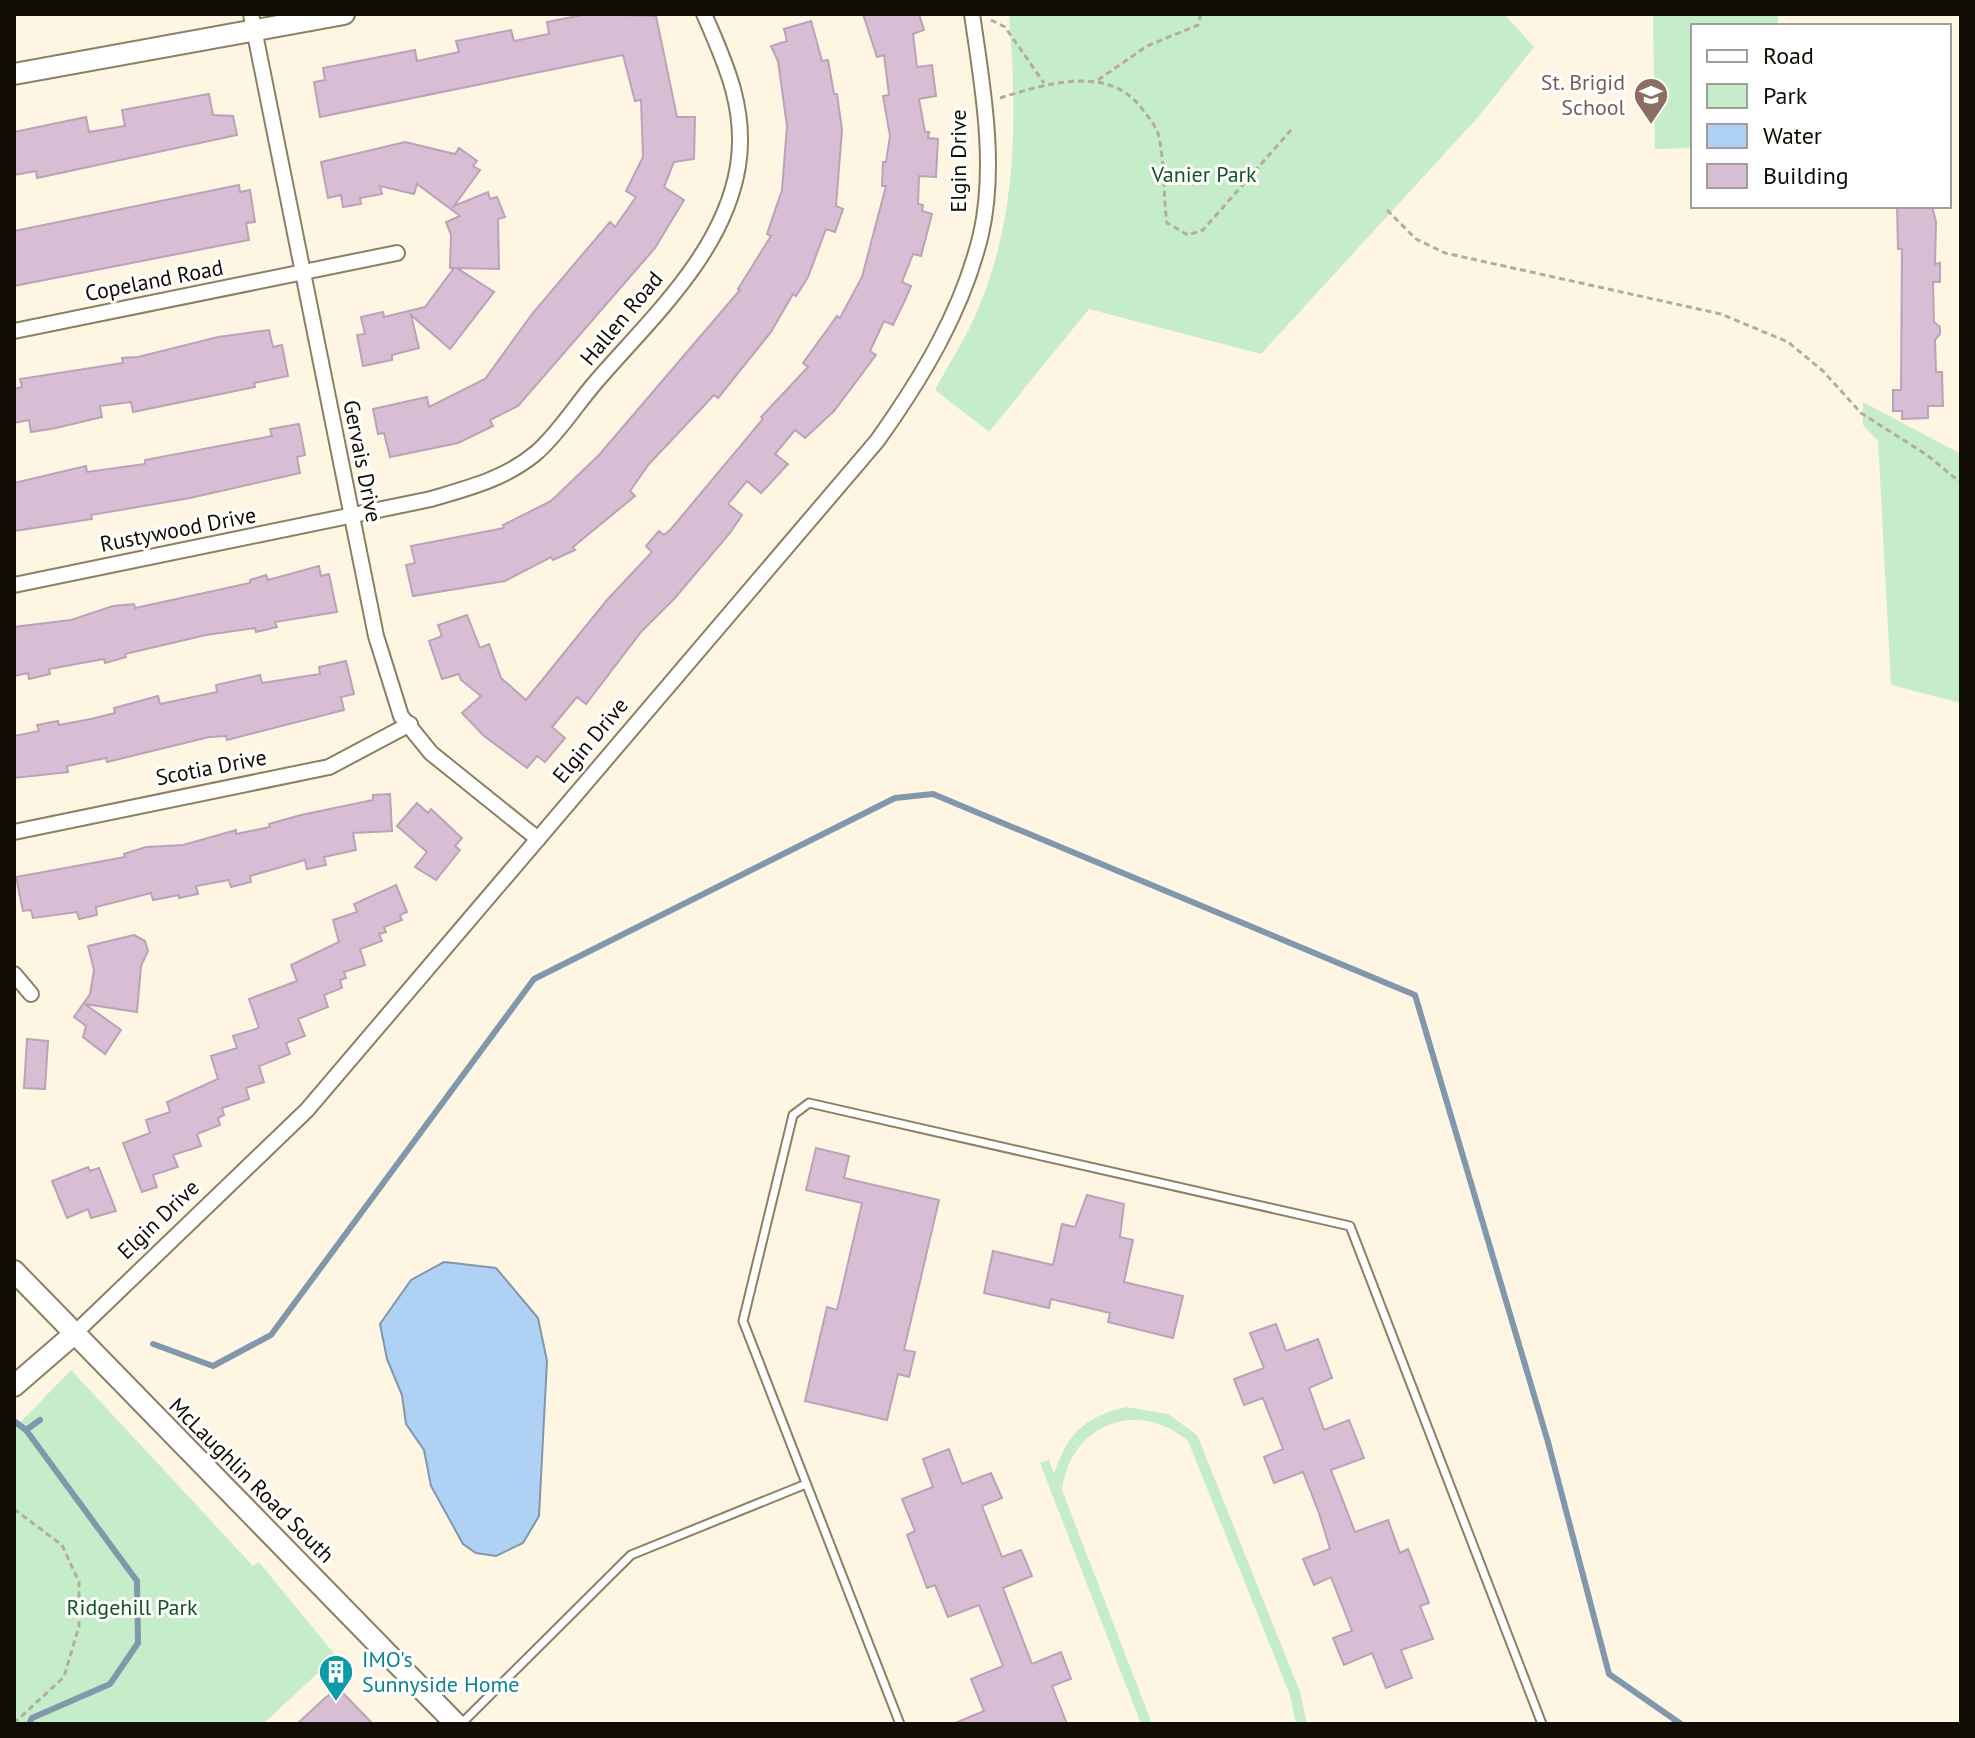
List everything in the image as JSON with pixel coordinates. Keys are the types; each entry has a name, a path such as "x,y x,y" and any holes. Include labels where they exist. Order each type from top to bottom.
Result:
{"main road":[{"path":"14,74 252,22 344,14"},
{"name":"McLaughlin Road South","path":"14,1271 458,1724"},
{"name":"Elgin Drive","path":"14,1386 74,1334"}],"street":[{"name":"Hallen Road","path":"352,516 431,499 497,479 537,452 707,249 728,204 738,165 740,120 735,86 704,14"},
{"name":"Elgin Drive","path":"74,1334 307,1110 877,441 909,396 956,310 981,232 986,165 972,14"},
{"name":"Gervais Drive","path":"252,22 376,636 401,716 431,753 538,839"},
{"name":"Copeland Road","path":"14,331 397,253"},
{"name":"Rustywood Drive","path":"14,585 352,516"},
{"name":"Scotia Drive","path":"14,832 329,767 410,724"},
{"path":"14,974 31,994"}],"lane":[{"path":"900,1724 743,1321 793,1115 809,1103 1350,1226 1357,1237 1542,1724"},
{"path":"458,1724 631,1555 806,1484"}],"path":[{"path":"981,14 1005,27 1045,84"},
{"path":"982,103 1045,84 1098,80 1147,46 1198,25 1201,14"},
{"path":"1098,80 1136,100 1158,132 1165,176 1167,223 1188,235 1203,230 1291,130"},
{"path":"1387,210 1416,239 1445,253 1708,311 1788,342 1823,371 1861,413 1927,455 1961,483"},
{"path":"14,1509 62,1545 79,1582 79,1626 64,1677 14,1723"}],"green space":[{"name":"Vanier Park","path":"1009,14 1504,14 1534,47 1479,116 1261,354 1089,309 989,432 935,390 974,319 1001,238 1012,164 1013,89"},
{"path":"1653,14 1778,14 1778,24 1691,24 1691,148 1655,149"},
{"path":"1863,402 1961,454 1961,703 1891,685 1878,441 1863,425"},
{"name":"Ridgehill Park","path":"71,1370 253,1566 259,1562 336,1656 263,1724 14,1724 14,1429"},
{"path":"1126,1407 1168,1414 1197,1435 1300,1692 1307,1724 1296,1724 1290,1695 1188,1441 1169,1428 1148,1421 1128,1420 1092,1434 1078,1448 1068,1467 1062,1490 1152,1724 1141,1724 1040,1463 1049,1460 1054,1474 1065,1448 1080,1429 1099,1416"}],"water":[{"path":"444,1262 496,1268 538,1318 547,1361 539,1516 523,1543 496,1556 476,1553 463,1544 431,1486 424,1450 406,1424 402,1395 387,1359 380,1324 411,1280"}],"building":[{"path":"587,14 656,16 677,117 695,117 694,159 674,162 664,187 684,200 655,248 518,406 490,420 493,426 458,443 390,457 384,433 378,434 373,409 427,397 429,407 485,379 532,314 610,222 615,227 636,197 626,191 643,157 641,100 635,101 623,55 320,117 314,82 325,80 323,68 415,50 417,61 459,52 456,41 511,30 514,41 549,34 547,22"},
{"path":"863,14 919,14 924,30 913,34 917,67 932,65 936,96 919,99 925,132 929,132 928,138 938,139 936,177 919,176 918,204 923,205 922,211 932,214 921,256 913,254 902,282 911,286 906,298 893,325 884,321 870,351 876,355 834,411 805,438 795,430 775,454 788,464 761,493 747,481 728,504 742,515 730,533 674,599 641,632 586,704 577,697 552,727 565,738 545,762 537,756 527,768 484,736 462,713 481,696 461,680 459,674 442,679 429,641 442,636 438,625 467,615 480,648 489,644 501,678 526,700 607,600 652,552 646,546 659,531 664,535 671,529 763,419 761,417 808,367 803,363 837,316 840,318 862,277 886,186 882,186 883,162 886,162 890,136 883,96 889,95 884,55 877,57"},
{"path":"811,21 822,61 828,60 834,94 837,94 842,130 836,206 843,209 835,232 826,229 808,277 796,296 793,294 771,332 718,398 714,395 649,464 630,491 635,496 573,547 575,550 553,560 551,557 505,581 413,596 406,565 415,563 411,546 504,528 503,525 551,501 599,455 740,290 771,236 767,234 782,190 787,126 778,61 771,46 787,41 784,29"},
{"path":"209,94 213,115 233,116 237,135 37,178 36,171 14,175 14,132 86,117 89,132 125,126 122,110"},
{"path":"405,142 455,154 459,148 477,161 473,166 480,170 454,206 488,192 490,199 497,197 505,217 498,219 499,269 457,268 494,292 450,349 411,315 419,348 392,355 392,360 363,366 357,335 365,334 361,317 383,312 384,317 425,307 454,268 450,268 451,235 446,222 460,216 417,184 414,194 380,186 382,194 360,198 361,204 343,207 341,195 328,198 321,162"},
{"path":"239,185 240,192 250,190 255,222 246,223 249,240 14,286 14,231"},
{"path":"1897,208 1932,208 1936,222 1935,264 1940,263 1940,282 1933,282 1934,322 1940,327 1940,334 1935,340 1936,372 1942,372 1943,406 1928,406 1928,418 1902,419 1902,411 1893,411 1893,390 1901,390 1902,249 1898,249"},
{"path":"269,330 273,347 282,345 288,376 254,383 255,387 133,412 131,402 100,406 102,417 56,428 31,432 29,420 14,423 14,389 22,387 20,379 123,363 122,358 138,357 218,337"},
{"path":"299,424 305,455 297,457 300,473 190,498 91,515 92,519 14,531 14,483 86,466 87,472 145,464 145,460 272,436 270,429"},
{"path":"319,566 321,576 329,574 337,612 275,622 277,627 256,632 255,628 206,635 125,654 126,657 105,663 104,659 49,669 50,674 29,679 28,673 14,676 14,627 71,620 113,606 134,604 135,608 250,583 250,580 266,575 268,580"},
{"path":"346,661 354,694 341,697 344,710 227,740 226,736 209,737 107,762 106,758 67,766 68,772 14,778 14,736 39,731 37,725 58,721 59,725 91,719 115,713 114,708 158,696 160,704 217,692 216,685 260,675 262,683 320,674 319,667"},
{"path":"390,794 392,831 353,833 356,850 324,857 326,865 307,869 305,860 250,876 251,882 231,887 229,880 196,886 198,894 179,898 179,895 153,900 151,893 96,907 97,915 79,919 77,912 33,918 31,910 23,911 16,877 125,857 124,854 146,847 183,845 236,830 236,834 270,827 269,824 301,815 373,800 373,795"},
{"path":"417,803 428,813 431,809 462,838 455,846 460,850 436,880 415,867 427,852 397,826"},
{"path":"396,885 407,912 400,915 402,920 384,927 386,932 379,934 382,941 360,949 365,965 344,972 346,978 340,980 342,988 324,995 328,1007 298,1019 305,1036 286,1043 290,1054 259,1066 264,1082 246,1088 249,1099 222,1108 224,1115 218,1118 220,1125 197,1134 201,1146 173,1155 178,1167 153,1175 157,1187 142,1192 123,1143 150,1133 146,1120 170,1112 167,1102 218,1079 211,1056 237,1048 233,1036 259,1028 249,999 297,981 291,965 339,942 333,920 357,912 354,904"},
{"path":"134,935 145,941 148,951 141,966 137,1012 85,1004 121,1030 105,1054 83,1037 86,1026 74,1017 90,994 94,970 88,946"},
{"path":"27,1039 48,1041 45,1089 24,1088"},
{"path":"816,1148 849,1156 844,1178 939,1200 904,1350 915,1352 909,1377 898,1374 887,1420 805,1401 827,1307 837,1310 862,1203 806,1190"},
{"path":"88,1167 90,1171 99,1168 116,1211 91,1218 88,1209 67,1218 52,1181"},
{"path":"1087,1195 1124,1204 1120,1237 1133,1240 1124,1282 1183,1296 1173,1338 1108,1322 1110,1313 1051,1299 1049,1308 984,1293 993,1251 1053,1265 1062,1224 1075,1227"},
{"path":"1276,1324 1286,1351 1318,1339 1332,1378 1309,1388 1324,1430 1349,1420 1364,1458 1331,1470 1355,1532 1388,1520 1400,1553 1408,1549 1429,1603 1420,1606 1433,1639 1401,1650 1412,1678 1386,1688 1372,1653 1344,1665 1333,1638 1352,1631 1331,1577 1314,1585 1303,1559 1330,1549 1319,1513 1303,1472 1274,1483 1264,1457 1283,1449 1263,1398 1244,1405 1234,1379 1264,1368 1250,1333"},
{"path":"949,1449 962,1484 991,1473 1002,1498 982,1506 1002,1557 1021,1550 1032,1576 1003,1588 1032,1664 1061,1652 1071,1679 1052,1686 1067,1724 953,1724 984,1711 971,1679 1003,1666 979,1605 948,1617 935,1585 927,1588 907,1535 915,1531 902,1499 933,1487 923,1459"},
{"name":"IMO's Sunnyside Home","path":"338,1688 373,1724 297,1724 325,1698"}],"waterway":[{"path":"153,1344 213,1366 271,1335 534,979 895,798 933,794 1415,995 1548,1442 1609,1674 1681,1724"},
{"path":"26,1430 40,1420"},
{"path":"14,1421 26,1430 137,1581 138,1643 110,1684 32,1718 29,1724"}],"place":[{"name":"St. Brigid School","path":"1651,126"},
{"name":"IMO's Sunnyside Home","path":"336,1703"}]}
